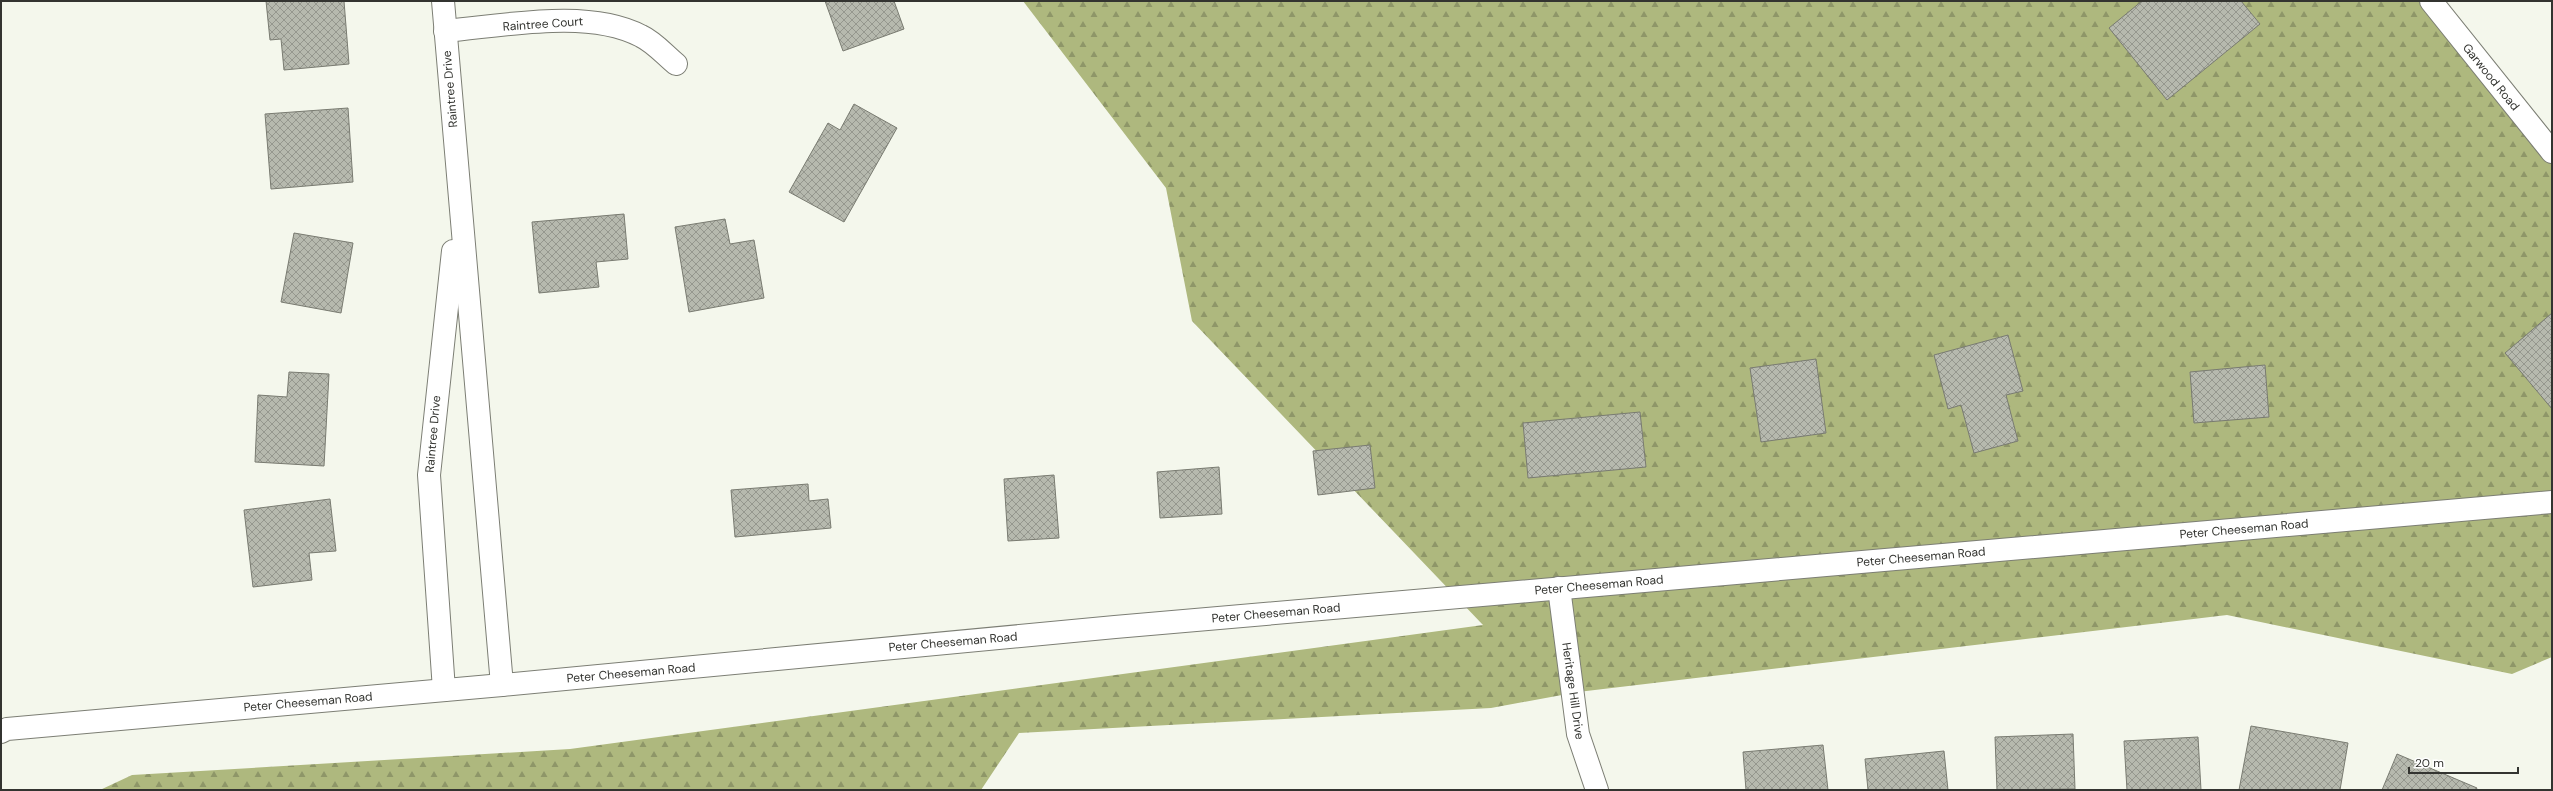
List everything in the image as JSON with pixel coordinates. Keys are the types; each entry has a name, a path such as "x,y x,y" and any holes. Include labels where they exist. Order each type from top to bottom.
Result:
{"street":[{"name":"Raintree Drive","path":"443,1 502,685"},
{"name":"Garwood Road","path":"2430,1 2552,152"},
{"name":"Raintree Court","path":"445,31 591,21 616,26 642,36 676,64"},
{"name":"Raintree Drive","path":"444,690 429,475 440,362 448,313 458,178"},
{"name":"Peter Cheeseman Road","path":"1,732 6,729 502,685 1115,626 2552,502"},
{"name":"Heritage Hill Drive","path":"1560,588 1578,734 1597,790"}],"green space":[{"path":"1023,1 2443,1 2552,140 2552,657 2512,674 2227,615 1578,692 1491,708 1019,733 981,790 100,790 132,775 570,749 1483,625 1192,321 1166,188"}],"building":[{"path":"266,1 344,1 349,64 284,70 281,39 270,40"},
{"path":"825,1 894,1 904,29 843,51"},
{"path":"2142,1 2241,1 2260,24 2167,100 2109,28"},
{"path":"854,104 897,128 844,222 789,192 828,123 840,130"},
{"path":"348,108 353,182 271,189 265,114"},
{"path":"624,214 628,259 596,262 599,287 539,293 532,222"},
{"path":"725,219 730,244 754,240 764,298 689,312 675,227"},
{"path":"294,233 353,243 341,313 281,302"},
{"path":"2552,313 2552,409 2505,353"},
{"path":"2008,335 2023,391 2006,395 2018,441 1974,453 1961,405 1948,409 1934,355"},
{"path":"1816,359 1826,433 1761,442 1750,368"},
{"path":"2265,365 2269,417 2194,423 2190,372"},
{"path":"289,372 329,374 324,466 255,462 258,395 287,397"},
{"path":"1640,412 1646,467 1528,478 1523,423"},
{"path":"1370,445 1375,488 1318,495 1313,451"},
{"path":"1219,467 1222,514 1160,518 1157,472"},
{"path":"1054,475 1059,538 1008,541 1004,479"},
{"path":"808,484 809,501 828,499 831,528 735,537 731,490"},
{"path":"330,499 336,551 309,553 312,580 253,587 244,510"},
{"path":"2251,726 2348,743 2340,790 2239,790"},
{"path":"2073,734 2075,789 1997,790 1995,737"},
{"path":"2198,737 2201,790 2127,790 2124,741"},
{"path":"1823,745 1828,790 1746,790 1743,752"},
{"path":"1944,751 1948,790 1868,790 1865,759"},
{"path":"2397,754 2477,788 2476,790 2382,790"}]}
